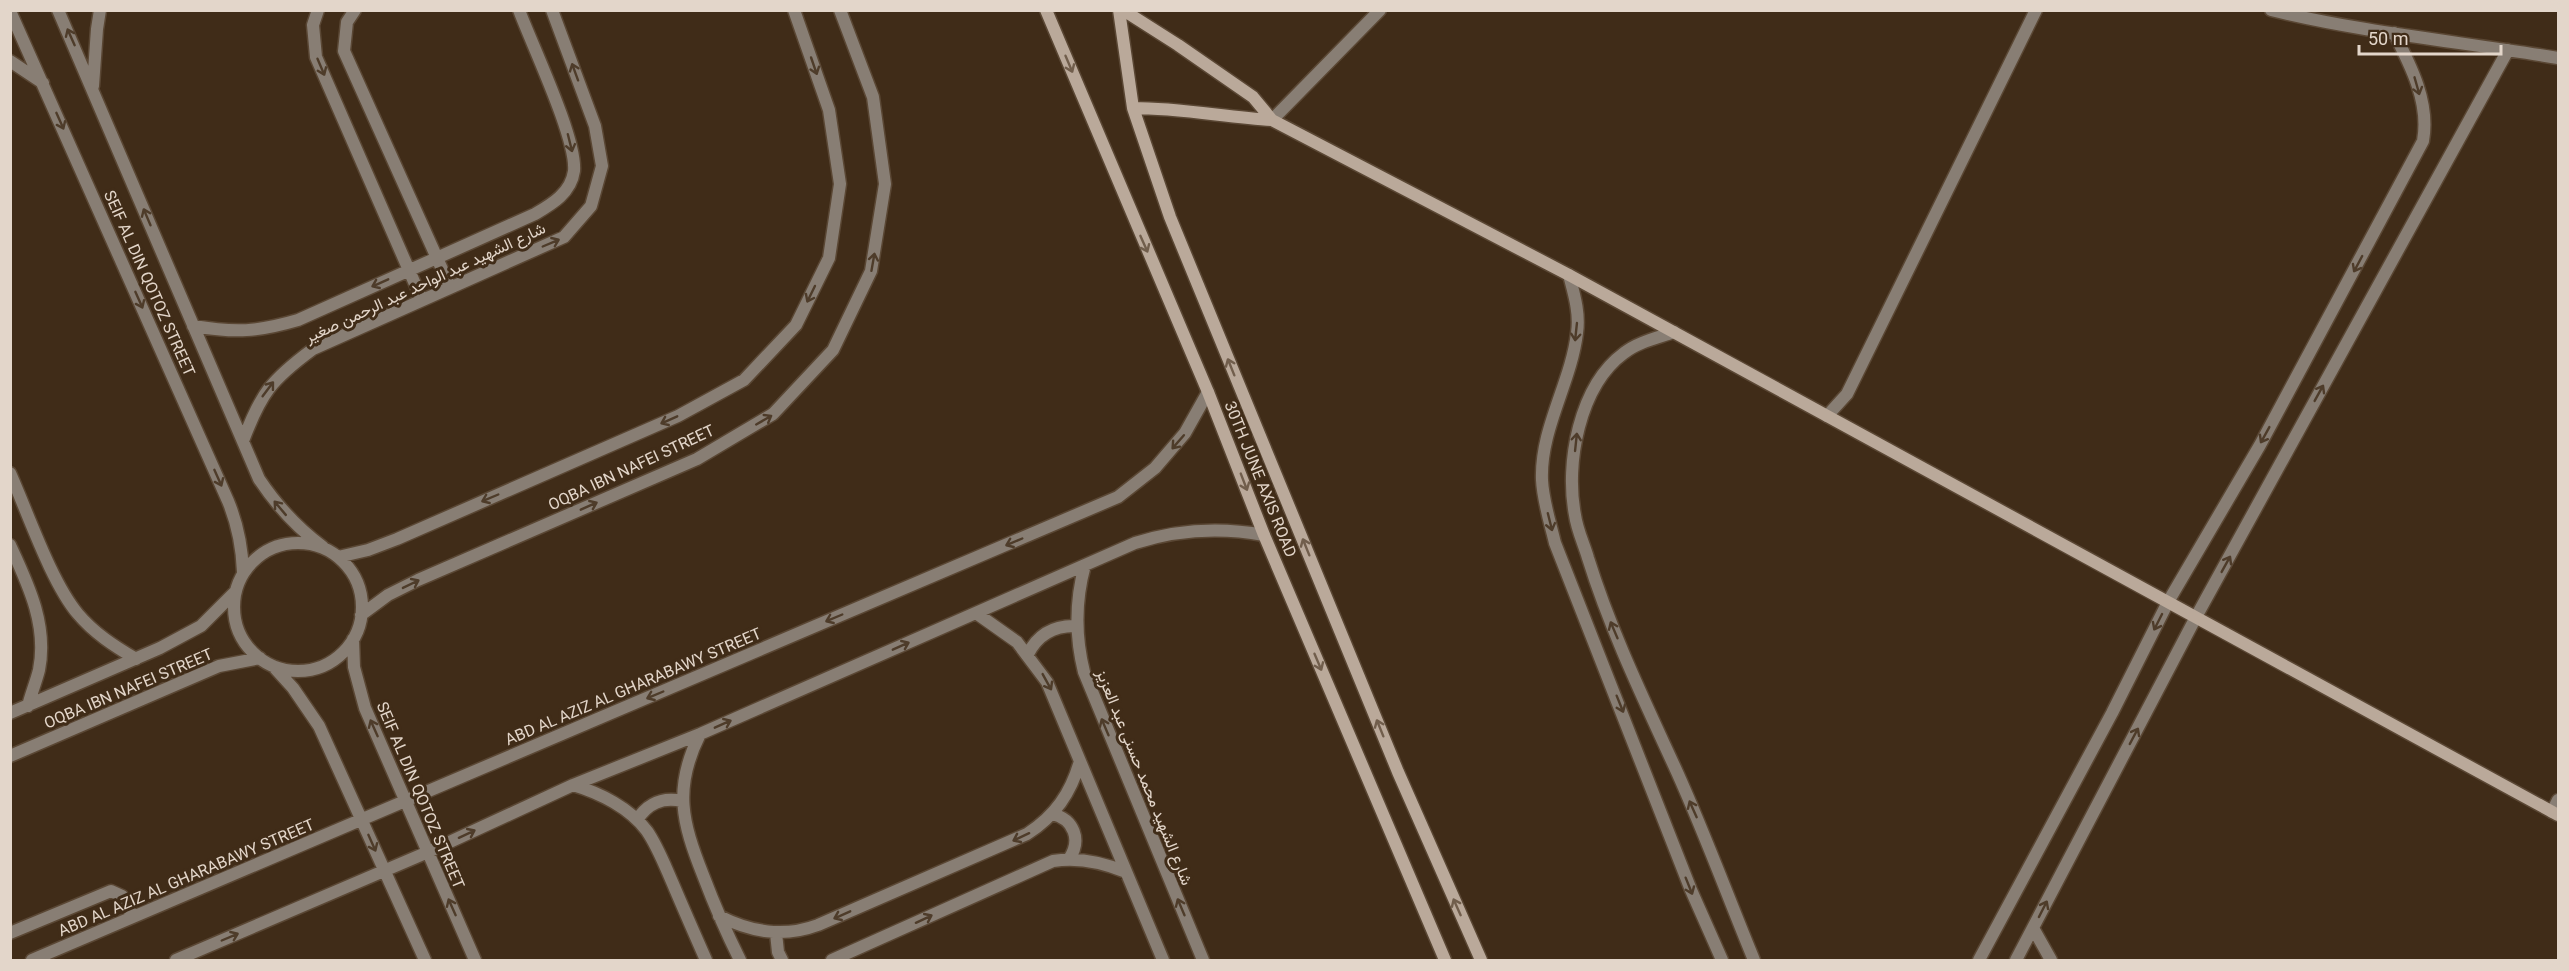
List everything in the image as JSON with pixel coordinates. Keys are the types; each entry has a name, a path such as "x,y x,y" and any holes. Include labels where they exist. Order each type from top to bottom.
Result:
{"street":[{"name":"SEIF AL DIN QOTOZ STREET","path":"58,10 93,87 259,479 276,505 297,528 322,548"},
{"path":"93,87 100,10"},
{"path":"318,10 313,25 316,57 422,300"},
{"path":"355,10 347,22 345,51 450,287"},
{"name":"شارع الشهيد عبد الواحد عبد الرحمن صغير","path":"193,326 228,332 264,330 298,320 535,214 560,199 574,172 571,143 519,10"},
{"name":"شارع الشهيد عبد الواحد عبد الرحمن صغير","path":"243,441 257,404 281,373 313,349 564,237 591,206 602,166 595,126 552,10"},
{"name":"OQBA IBN NAFEI STREET","path":"338,557 368,550 397,538 678,416 744,380 796,325 829,258 840,184 829,110 794,10"},
{"name":"OQBA IBN NAFEI STREET","path":"361,615 388,595 418,580 697,459 773,414 833,350 872,271 885,184 873,97 840,10"},
{"name":"30TH JUNE AXIS ROAD","path":"1046,10 1209,392 1264,535 1445,960"},
{"path":"1121,10 1178,45 1253,97 1272,120 1569,275 2555,814 2559,800"},
{"name":"30TH JUNE AXIS ROAD","path":"1121,10 1133,108 1170,217 1398,772 1481,960"},
{"path":"1133,108 1165,108 1219,116 1272,120 1380,10"},
{"path":"1827,416 1847,394 2036,10"},
{"path":"2271,10 2328,23 2559,58"},
{"name":"SEIF AL DIN QOTOZ STREET","path":"10,11 234,516 242,548 243,572"},
{"path":"1978,960 2112,713 2168,602 2260,445 2423,141 2426,125 2419,91 2412,69 2394,33"},
{"path":"2016,960 2196,617 2508,50"},
{"path":"10,61 43,83"},
{"path":"1569,275 1577,306 1577,332 1546,444 1542,479 1545,501 1555,543 1691,890 1722,960"},
{"path":"1674,332 1642,343 1623,353 1602,376 1587,401 1578,430 1573,480 1575,515 1600,596 1711,847 1754,960"},
{"name":"ABD AL AZIZ AL GHARABAWY STREET","path":"32,960 1118,497 1155,468 1185,433 1209,392"},
{"path":"10,474 58,581 77,613 104,639 136,659"},
{"path":"10,508 23,502"},
{"path":"176,960 384,872 573,786 700,734 1136,543 1172,533 1209,530 1264,535"},
{"path":"301,542 322,548 338,557 352,573 360,593 361,615 353,639 341,654 326,664 308,670 290,670 272,665 260,658 243,640 234,617 235,592 243,572 258,556 278,545 301,542"},
{"path":"10,545 32,592 40,630 39,669 28,705"},
{"name":"شارع الشهيد محمد حسنى عبد العزيز","path":"1085,565 1078,595 1077,626 1080,657 1088,687 1203,960"},
{"name":"OQBA IBN NAFEI STREET","path":"10,713 136,659 201,626 235,592"},
{"path":"976,613 1004,631 1028,654 1051,690 1163,960"},
{"path":"1028,654 1039,638 1047,632 1067,626 1077,626"},
{"name":"SEIF AL DIN QOTOZ STREET","path":"353,639 354,667 360,694 475,960"},
{"name":"OQBA IBN NAFEI STREET","path":"10,756 219,666 260,658"},
{"path":"272,665 293,688 319,726 425,960"},
{"path":"700,734 686,766 682,801 687,836 719,916 740,960"},
{"path":"719,916 746,928 776,933 818,926 1027,834 1052,814 1070,790 1080,761"},
{"path":"573,786 590,790 606,798 637,820 647,831 662,858 706,960"},
{"path":"637,820 656,802 682,801"},
{"path":"1052,814 1067,820 1073,827 1076,844 1069,859"},
{"path":"832,960 1042,865 1069,859 1099,863 1126,872"},
{"path":"10,933 111,891 122,896 134,917"},
{"path":"2033,928 2050,960"},
{"path":"776,933 778,952 782,960"}]}
